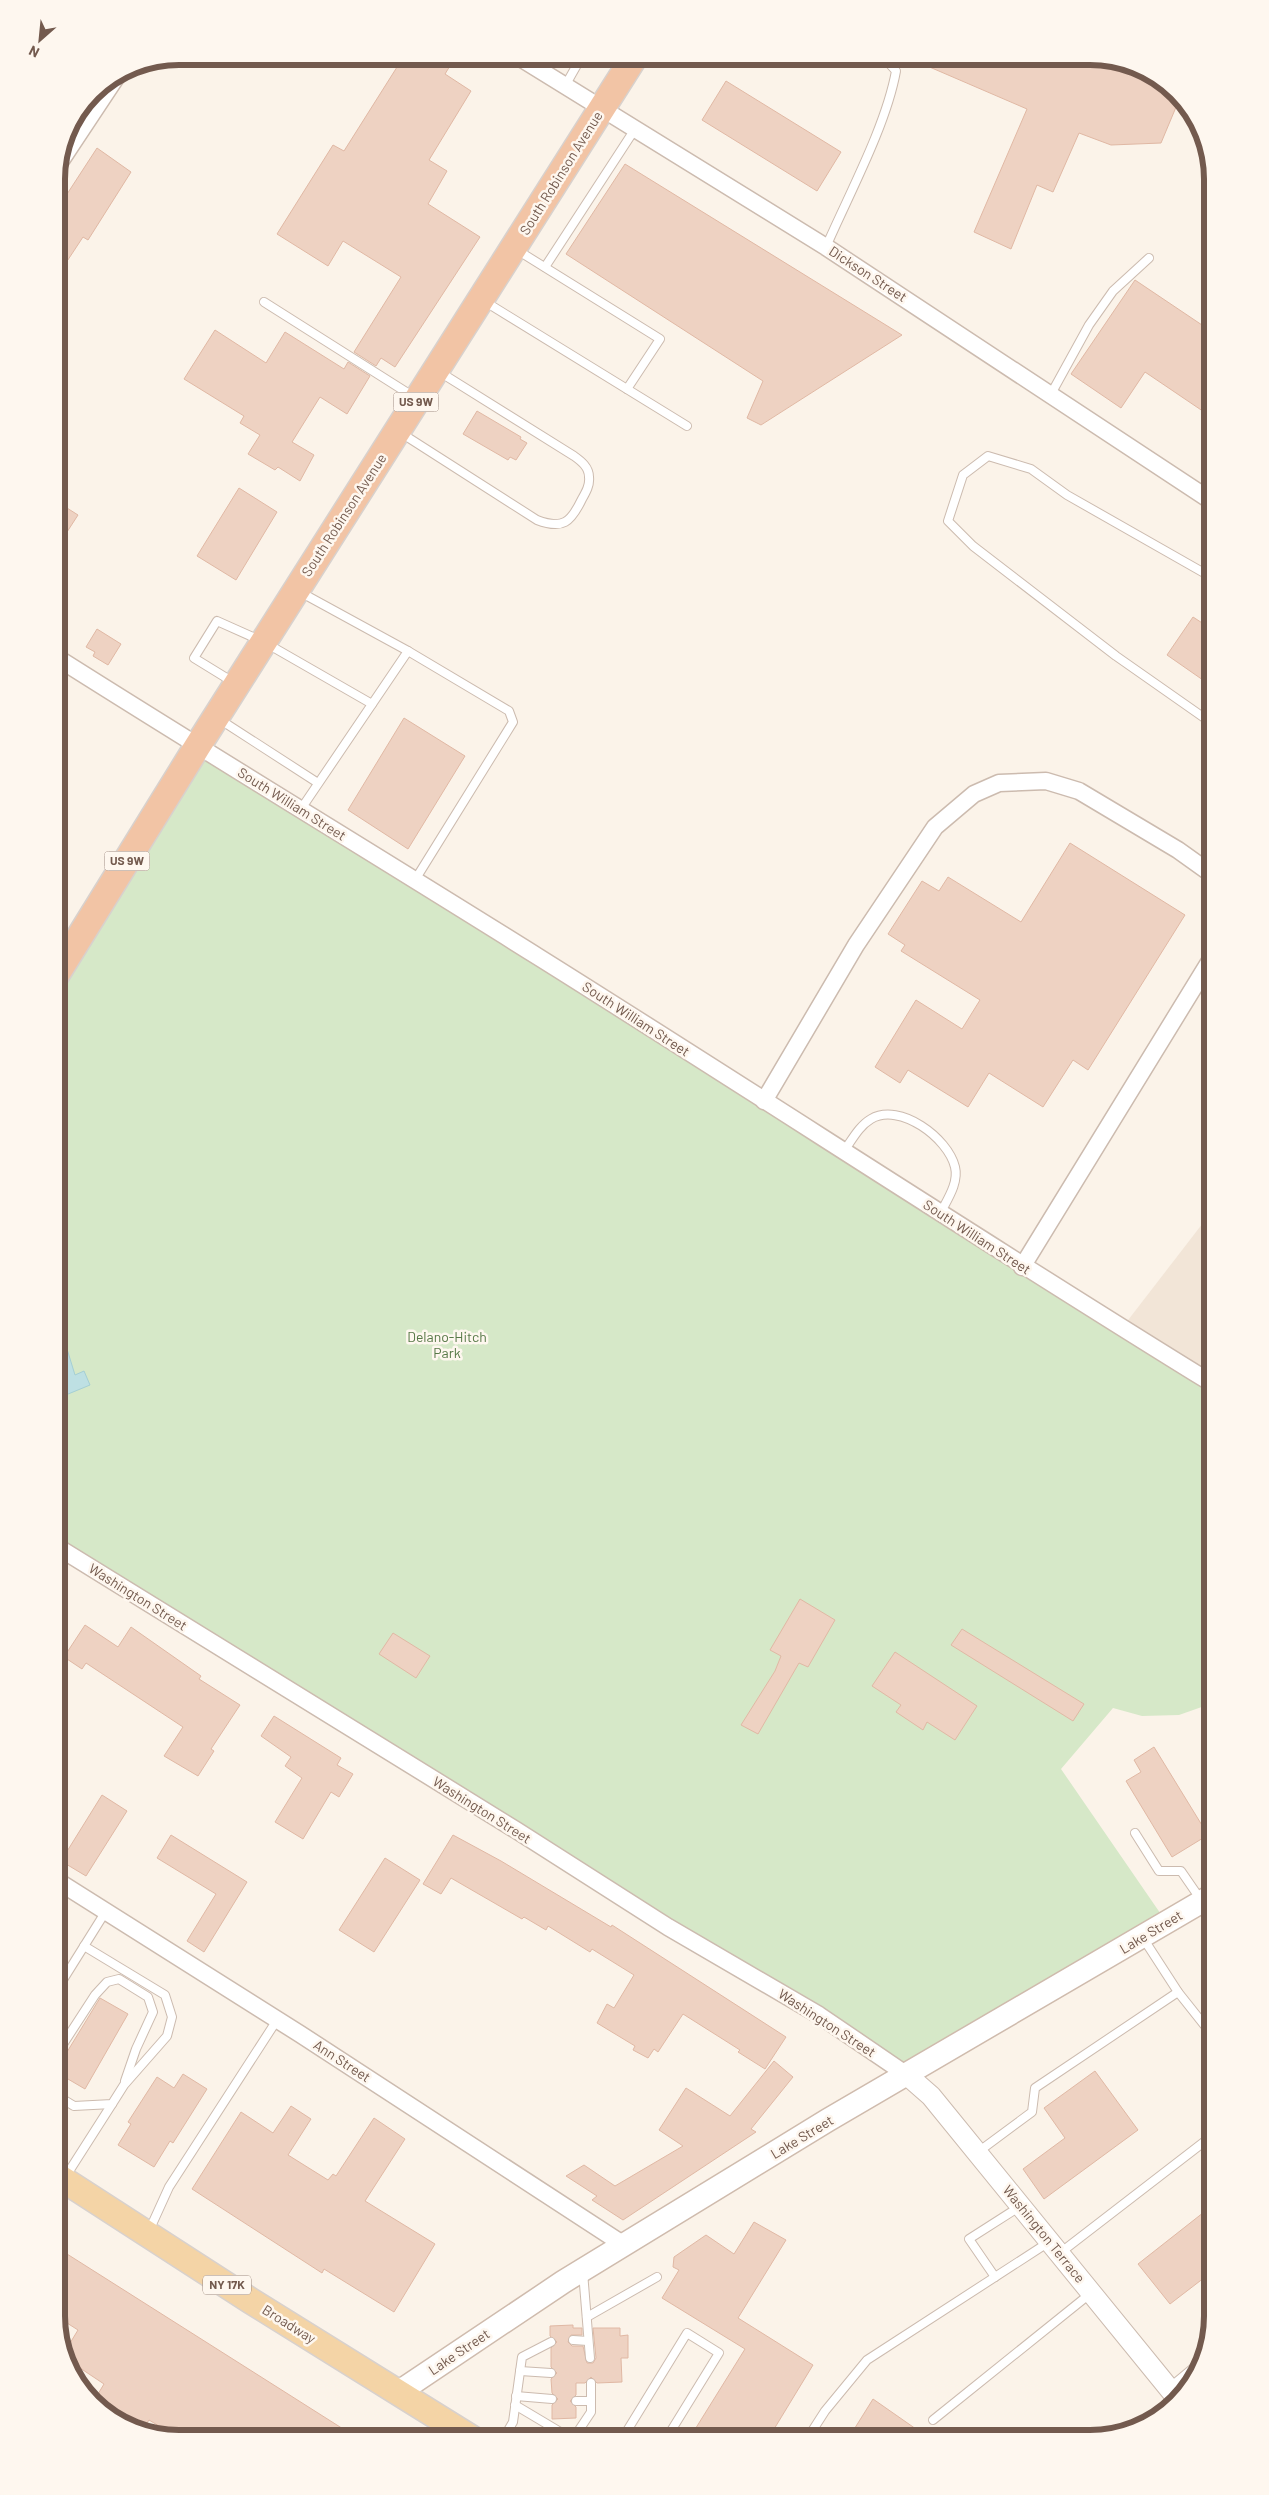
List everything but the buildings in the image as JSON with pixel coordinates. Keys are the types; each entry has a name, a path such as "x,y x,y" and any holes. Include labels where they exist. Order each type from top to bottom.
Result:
{"highway":[{"name":"South Robinson Avenue","path":"65,960 197,746 629,65"}],"main road":[{"name":"Lake Street","path":"399,2392 583,2270 828,2120 1143,1938 1204,1900"},
{"name":"Broadway","path":"65,2181 459,2430"}],"street":[{"name":"Dickson Street","path":"531,65 826,247 1204,496"},
{"path":"70,147 106,92"},
{"name":"South William Street","path":"65,663 764,1100 1022,1267 1204,1378"},
{"path":"764,1100 856,945 935,827 974,794 998,783 1046,781 1078,790 1178,850 1204,869"},
{"path":"1022,1267 1204,971"},
{"name":"Washington Street","path":"65,1552 516,1830 668,1927 819,2016 907,2075"},
{"name":"Ann Street","path":"65,1886 278,2020 624,2245"},
{"name":"Washington Terrace","path":"907,2075 931,2096 1022,2205 1173,2393"}],"lane":[{"path":"565,86 577,65"},
{"path":"826,247 869,149 894,82 896,70 891,65"},
{"path":"545,267 635,129"},
{"path":"514,248 660,339 627,389"},
{"path":"1051,394 1089,325 1112,291 1148,258"},
{"path":"481,299 686,426"},
{"path":"264,302 418,399"},
{"path":"397,431 537,520 551,525 561,524 570,520 588,487 590,476 584,465 574,456 436,370"},
{"path":"1204,573 1067,495 1031,469 988,456 963,475 948,521 973,546 1116,656 1204,718"},
{"path":"296,590 408,651 509,711 512,722 414,880"},
{"path":"237,684 194,658 217,620 264,642 372,704"},
{"path":"300,809 408,651"},
{"path":"216,717 318,783"},
{"path":"844,1152 863,1126 872,1118 890,1114 910,1120 930,1132 941,1141 956,1168 954,1185 940,1214"},
{"path":"1135,1833 1160,1871 1181,1871 1204,1895"},
{"path":"65,1977 106,1911"},
{"path":"1143,1938 1178,1992 1204,2025"},
{"path":"65,2171 124,2085 167,2036 172,2017 165,1995 84,1946"},
{"path":"65,2041 95,1995 107,1982 119,1979 148,1997 153,2012 136,2049 124,2085"},
{"path":"977,2153 1032,2112 1035,2088 1178,1992"},
{"path":"147,2234 169,2187 278,2020"},
{"path":"65,2100 74,2106 112,2104"},
{"path":"813,2430 825,2411 867,2360 995,2277 1055,2247 1204,2141"},
{"path":"995,2277 969,2239 1022,2205"},
{"path":"583,2270 590,2358"},
{"path":"587,2317 656,2277"},
{"path":"934,2420 1092,2292"},
{"path":"628,2430 687,2333 719,2353 672,2430"},
{"path":"573,2340 588,2341"},
{"path":"508,2430 513,2422 522,2357 550,2342"},
{"path":"520,2371 551,2373"},
{"path":"1173,2393 1185,2380"},
{"path":"579,2430 590,2412 591,2383"},
{"path":"516,2400 552,2399"},
{"path":"516,2400 560,2430"},
{"path":"576,2401 591,2401"}],"shaded area":[{"path":"1204,1222 1204,1378 1122,1328"}],"green space":[{"name":"Delano-Hitch Park","path":"197,747 1204,1377 1204,1706 1179,1715 1142,1716 1113,1708 1061,1769 1167,1923 907,2075 65,1549 65,960"}],"water":[{"path":"65,1342 75,1375 84,1371 90,1385 65,1395"}]}
